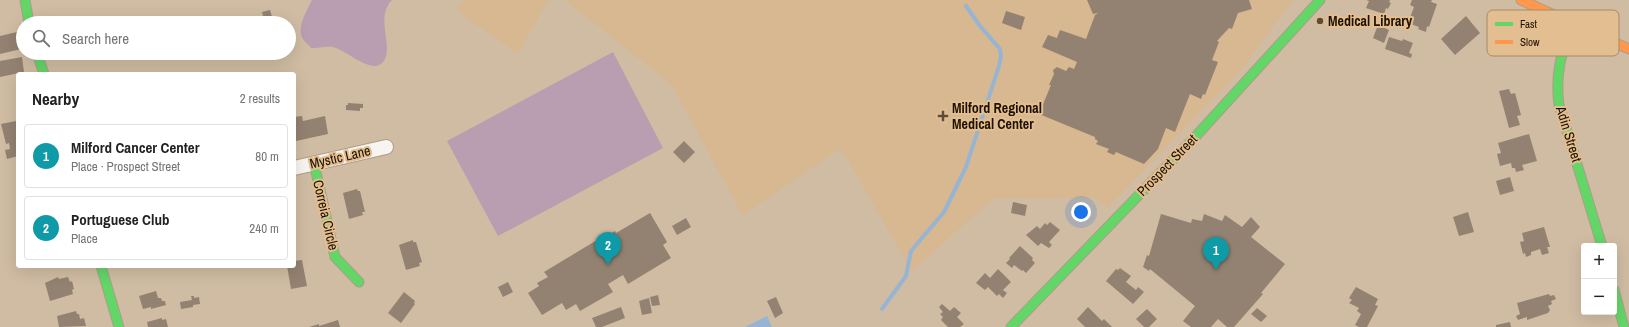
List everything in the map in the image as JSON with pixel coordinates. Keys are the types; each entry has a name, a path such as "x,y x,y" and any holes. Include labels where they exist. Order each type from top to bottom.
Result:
{"main road":[{"path":"24,0 27,16"},
{"name":"Prospect Street","path":"1011,327 1196,136 1320,0"},
{"path":"1521,0 1542,4 1551,10"},
{"path":"1619,44 1629,49"},
{"name":"Adin Street","path":"1559,56 1556,91 1559,105 1601,243"},
{"path":"39,60 43,72"},
{"name":"Correia Circle","path":"314,163 335,257 359,282"},
{"path":"102,268 119,327"},
{"path":"1617,301 1624,327"}],"street":[{"name":"Mystic Lane","path":"296,168 386,148"}],"shaded area":[{"path":"312,0 392,0 387,7 385,15 384,24 387,49 383,62 379,65 373,66 334,47 311,48 303,39 301,34 301,24"},
{"path":"464,0 548,0 518,54 457,11"},
{"name":"Milford Regional Medical Center","path":"565,0 1293,0 1239,72 1108,207 1095,198 994,198 912,271 841,148 743,215 671,84"},
{"path":"613,52 663,148 498,236 447,141"}],"water":[{"path":"767,316 772,327 745,327"}],"building":[{"path":"1087,0 1249,0 1252,9 1238,13 1232,29 1229,28 1217,41 1219,42 1212,60 1218,62 1205,95 1203,94 1201,99 1190,94 1175,132 1166,128 1158,149 1144,164 1116,152 1114,155 1107,152 1109,149 1096,144 1098,141 1095,137 1039,114 1051,85 1049,85 1054,74 1053,70 1057,67 1066,71 1069,67 1074,69 1077,62 1042,47 1048,35 1057,38 1060,30 1086,39 1095,15 1098,13 1093,14"},
{"path":"1366,0 1390,0 1389,2 1391,3 1388,9 1386,8 1384,14 1366,8 1369,1"},
{"path":"1412,0 1432,0 1431,2 1437,4 1429,27 1427,26 1426,32 1418,29 1419,27 1408,23 1414,7 1410,5"},
{"path":"270,10 272,16 263,16 262,12"},
{"path":"1006,11 1025,17 1021,30 1002,23"},
{"path":"1466,16 1480,33 1455,55 1441,39"},
{"path":"1378,25 1389,30 1384,43 1373,38"},
{"path":"16,32 16,50 0,54 0,36"},
{"path":"1389,37 1402,41 1403,39 1413,43 1409,53 1412,54 1411,58 1385,49"},
{"path":"16,58 16,60 22,60 24,72 16,72 16,74 0,77 0,61"},
{"path":"1509,89 1511,94 1515,93 1521,115 1517,116 1520,125 1509,128 1499,91"},
{"path":"348,103 363,104 363,108 360,108 360,111 346,110 346,105 348,105"},
{"path":"302,116 303,121 325,116 328,134 296,141 296,117"},
{"path":"16,121 16,157 7,159 5,150 10,149 9,143 6,144 1,124"},
{"path":"1529,134 1537,161 1522,165 1524,170 1516,172 1515,168 1512,168 1511,163 1500,166 1497,154 1501,153 1498,143"},
{"path":"684,141 695,152 684,163 673,152"},
{"path":"1510,177 1514,191 1500,195 1496,181"},
{"path":"357,189 360,191 365,212 362,212 363,215 349,219 343,193"},
{"path":"1013,202 1027,205 1025,216 1011,213"},
{"path":"1468,212 1474,232 1459,236 1453,217"},
{"path":"650,213 667,242 663,245 671,258 628,284 623,275 608,284 613,292 580,311 576,304 566,310 562,303 542,315 528,293 539,286 537,283 548,277 544,272 597,240 598,241 615,231 616,233"},
{"path":"1161,214 1191,223 1192,219 1202,221 1204,214 1222,221 1225,215 1242,227 1251,217 1260,227 1251,237 1285,264 1261,293 1263,294 1234,327 1227,327 1218,319 1211,327 1191,327 1183,321 1195,306 1150,269 1149,271 1143,267 1147,255 1149,256"},
{"path":"686,218 691,227 677,235 672,226"},
{"path":"1050,222 1060,230 1049,242 1052,245 1049,248 1041,243 1038,246 1026,235 1037,226 1040,229 1045,223 1047,225"},
{"path":"1544,227 1550,247 1547,247 1549,253 1542,255 1540,249 1531,252 1531,255 1526,257 1525,253 1523,254 1520,242 1524,241 1522,233"},
{"path":"413,240 413,242 416,242 422,262 419,263 420,266 406,270 399,245"},
{"path":"1020,246 1033,258 1032,260 1035,263 1026,273 1014,265 1012,268 1006,263"},
{"path":"302,260 307,286 291,289 287,268 296,268 296,261"},
{"path":"1120,268 1131,276 1126,282 1136,290 1138,287 1144,292 1133,304 1106,281 1116,269 1118,270"},
{"path":"998,269 1011,282 1003,290 1007,293 1003,298 999,294 997,296 988,287 985,290 976,283 985,273 990,278"},
{"path":"58,277 59,279 68,277 70,282 72,281 74,289 72,290 73,294 50,301 45,283"},
{"path":"508,282 513,292 503,297 498,287"},
{"path":"1356,287 1378,299 1375,305 1378,306 1367,327 1359,327 1355,325 1361,314 1357,311 1359,308 1349,303 1352,300 1349,298"},
{"path":"156,291 158,298 165,301 166,305 151,309 151,307 143,309 139,296"},
{"path":"404,292 415,301 415,304 401,323 388,313"},
{"path":"1549,294 1550,296 1554,295 1556,299 1551,301 1552,304 1548,306 1550,310 1548,313 1527,320 1527,317 1518,320 1516,316 1520,314 1517,303"},
{"path":"658,295 660,305 652,306 650,297"},
{"path":"191,296 194,296 194,298 199,297 200,304 181,309 180,302 192,300"},
{"path":"776,297 783,313 775,318 767,301"},
{"path":"649,298 652,313 642,315 639,301"},
{"path":"942,304 950,311 954,307 961,313 957,317 964,324 960,327 948,327 941,320 943,317 940,314 943,312 939,307"},
{"path":"621,307 625,318 602,327 596,327 592,318"},
{"path":"1088,307 1102,321 1104,319 1112,327 1085,327 1077,319"},
{"path":"1257,308 1267,316 1261,322 1251,314"},
{"path":"1147,309 1157,319 1149,327 1144,327 1136,319"},
{"path":"76,311 77,314 79,314 80,319 84,318 86,326 59,327 57,316"},
{"path":"162,318 162,320 166,319 168,327 148,327 147,322"},
{"path":"338,320 340,327 309,327 319,324 319,326"},
{"path":"1510,322 1511,327 1496,327 1496,325"}],"waterway":[{"path":"882,309 906,276 911,251 944,212 966,167 999,66 1001,56 1000,49 980,26 966,6"}],"traffic: fast":[{"path":"25,0 28,16"},
{"path":"1011,327 1196,136 1320,0"},
{"path":"1561,56 1558,83 1559,105 1601,243"},
{"path":"39,60 43,72"},
{"path":"314,163 335,257 359,282"},
{"path":"102,268 119,327"},
{"path":"1617,301 1624,327"}],"traffic: slow":[{"path":"1521,0 1543,10"},
{"path":"1619,44 1629,49"}],"place":[{"name":"Medical Library","path":"1320,21"},
{"name":"Milford Regional Medical Center","path":"943,116"},
{"name":"Portuguese Club","path":"608,265"},
{"name":"Milford Cancer Center","path":"1216,270"}]}
